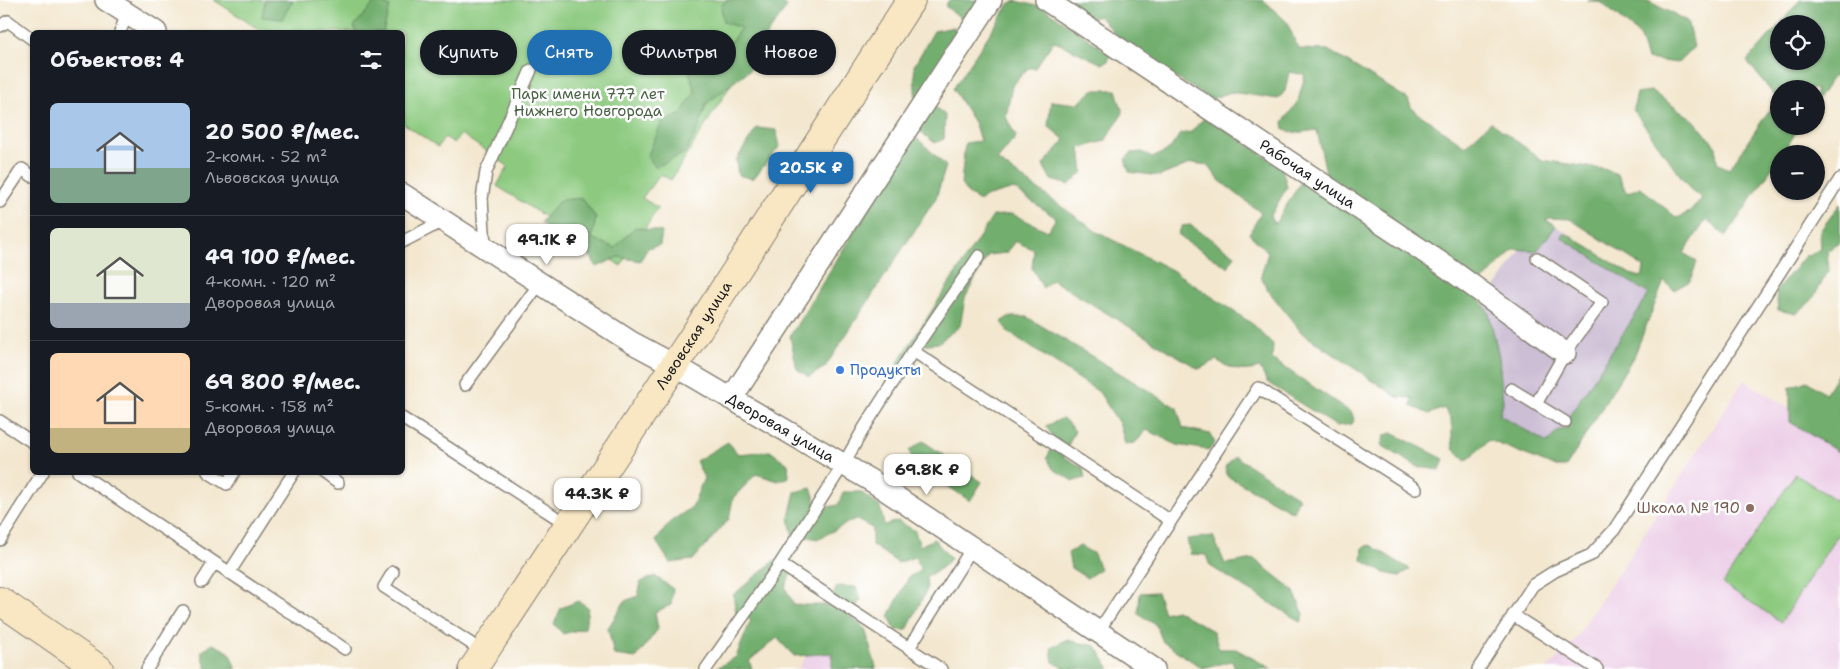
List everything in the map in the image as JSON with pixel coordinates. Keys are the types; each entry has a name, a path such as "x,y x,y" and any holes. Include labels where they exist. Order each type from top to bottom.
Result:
{"main road":[{"name":"Львовская улица","path":"482,663 568,525 911,0"},
{"path":"0,601 99,669"}],"street":[{"path":"106,0 124,23 149,30"},
{"path":"732,399 991,0"},
{"name":"Рабочая улица","path":"1046,0 1444,265 1565,353"},
{"name":"Дворовая улица","path":"405,196 631,342 674,365 875,483 1154,669"}],"lane":[{"path":"0,26 8,22 30,38"},
{"path":"484,247 482,199 486,172 529,75"},
{"path":"0,202 22,169 30,175"},
{"path":"1478,669 1533,585 1555,571 1592,555 1614,530 1840,179"},
{"path":"405,240 443,220"},
{"path":"706,669 780,564 913,351 979,256"},
{"path":"1536,404 1565,353 1602,302 1537,258"},
{"path":"465,386 540,283"},
{"path":"913,351 1171,521"},
{"path":"1098,632 1258,388 1416,489"},
{"path":"1511,389 1565,422"},
{"path":"405,420 568,525"},
{"path":"0,421 30,441"},
{"path":"0,540 41,475"},
{"path":"82,475 345,649"},
{"path":"213,475 227,484 232,475"},
{"path":"229,573 292,475"},
{"path":"328,475 338,482"},
{"path":"909,648 972,548"},
{"path":"202,582 214,563"},
{"path":"780,564 941,669"},
{"path":"393,572 384,586 482,663"},
{"path":"147,669 183,611"},
{"path":"1513,615 1597,669"}],"shaded area":[{"path":"1543,217 1654,290 1551,456 1488,416 1484,304"},
{"name":"Школа № 190","path":"1744,380 1840,441 1840,669 1547,669 1575,640"},
{"path":"817,639 865,669 798,669"}],"green space":[{"name":"Парк имени 777 лет Нижнего Новгорода","path":"214,0 784,0 765,30 746,30 746,61 671,180 660,174 642,198 658,208 621,266 497,186 508,166 461,134 454,143 445,137 438,147 405,124 405,30 260,30"},
{"path":"265,0 293,0 282,19 262,17"},
{"path":"377,0 390,7 384,30 355,30 354,26"},
{"path":"728,0 781,0 787,7 770,30 746,30 746,73 706,104 699,127 685,153 656,167 647,157 662,122 680,115 695,92 690,75 736,75 736,35 741,28 723,22 721,5"},
{"path":"949,0 984,0 981,9 961,18 945,6"},
{"path":"1061,0 1263,0 1286,21 1299,49 1328,50 1408,99 1412,109 1465,146 1491,122 1542,160 1609,170 1618,175 1627,193 1640,187 1677,218 1690,212 1702,198 1690,189 1633,110 1637,93 1651,91 1694,120 1716,147 1717,163 1729,169 1770,109 1770,135 1794,135 1788,145 1770,145 1770,171 1726,236 1706,220 1684,253 1697,262 1690,281 1674,290 1664,281 1635,354 1566,467 1556,467 1489,440 1465,461 1453,449 1451,420 1444,408 1429,414 1411,406 1412,398 1397,397 1302,333 1267,289 1261,276 1268,252 1249,234 1261,213 1219,180 1208,165 1192,163 1160,176 1129,172 1125,159 1131,153 1142,152 1152,158 1169,150 1180,134 1191,132 1206,116 1282,168 1287,187 1270,217 1275,224 1302,180 1477,295 1489,313 1499,357 1503,402 1500,415 1547,443 1559,430 1568,429 1568,418 1649,294 1562,238 1563,234 1569,235 1630,274 1641,277 1644,267 1570,219 1549,218 1546,220 1556,226 1537,251 1514,249 1479,285 1327,178 1317,130 1294,133 1284,130 1283,122 1298,101 1305,75 1289,72 1285,91 1278,99 1231,92 1211,99 1130,50 1099,16 1090,19"},
{"path":"1588,0 1646,0 1687,21 1694,47 1678,63 1647,59 1639,35 1602,3"},
{"path":"1800,0 1840,0 1840,67 1825,89 1825,80 1770,80 1770,90 1747,61 1770,35 1770,70 1825,70 1825,15 1788,15"},
{"path":"1017,1 1044,8 1110,54 1108,61 1102,64 1054,41 1035,68 1028,68 1012,86 1006,117 1016,137 997,160 1097,232 1172,270 1254,325 1273,344 1272,359 1352,413 1354,420 1352,424 1336,426 1267,382 1260,368 1237,370 1216,360 1199,369 1052,280 1043,288 1032,268 1034,250 1015,241 1006,253 988,255 965,298 960,326 938,343 916,345 916,367 904,381 886,381 993,216 1012,214 1048,231 1056,218 1014,189 985,197 980,201 968,194 961,184 965,143 980,141 975,124 953,89 1010,3"},
{"path":"954,27 961,49 934,106 945,115 944,139 935,143 917,129 914,66 934,31"},
{"path":"1093,90 1116,90 1123,113 1105,141 1080,148 1083,172 1069,185 1051,180 1043,165 1065,140 1048,126 1051,101 1078,104"},
{"path":"757,128 776,130 780,146 753,179 738,175 736,160"},
{"path":"918,139 946,166 936,198 825,367 809,377 797,369 790,336 909,142"},
{"path":"582,198 596,218 592,238 615,248 635,227 662,232 660,245 648,248 640,261 618,257 597,267 584,246 563,247 541,222 560,200"},
{"path":"1840,204 1840,243 1827,251 1829,270 1812,300 1796,314 1778,310 1776,291 1805,256 1821,249 1820,231"},
{"path":"1190,225 1235,255 1228,267 1187,242 1178,234 1182,226"},
{"path":"1008,317 1027,317 1177,408 1183,428 1210,434 1215,443 1209,450 1177,445 1147,430 1135,443 1125,444 1120,425 1099,392 1008,332 1002,322"},
{"path":"1840,370 1840,453 1790,422 1790,387 1807,381 1825,394"},
{"path":"1063,418 1075,431 1063,456 1083,468 1085,478 1074,481 1053,469 1047,458 1055,440 1046,426"},
{"path":"1392,433 1444,459 1440,470 1418,467 1381,445 1385,435"},
{"path":"923,441 982,482 970,501 915,464 909,451"},
{"path":"728,442 738,454 770,451 788,464 789,477 778,481 756,474 733,498 729,519 693,560 670,563 656,541 670,522 692,507 704,478 696,461"},
{"path":"1235,456 1299,498 1293,512 1227,476 1225,467"},
{"path":"1795,474 1840,503 1840,531 1781,622 1723,584"},
{"path":"811,488 819,509 838,505 843,492 861,492 880,507 884,525 898,521 915,531 920,546 934,539 951,559 936,572 926,576 927,589 907,630 895,630 889,616 909,577 921,570 915,557 898,563 872,545 872,528 855,519 818,539 792,534 789,517 795,492"},
{"path":"1213,536 1225,564 1254,559 1293,590 1304,614 1301,622 1210,566 1206,555 1190,554 1187,539"},
{"path":"1370,545 1410,569 1400,576 1384,573 1362,560 1363,547"},
{"path":"1080,546 1094,554 1100,569 1087,578 1071,568 1068,553"},
{"path":"775,560 794,567 785,587 794,605 830,605 837,586 856,587 861,600 849,615 865,629 875,669 832,669 832,653 794,656 777,638 749,661 752,669 715,669 736,657 751,620 736,612 733,595"},
{"path":"655,576 673,589 671,605 655,612 658,629 636,658 614,655 608,628 625,601 638,596 641,582"},
{"path":"1157,592 1164,613 1176,610 1213,631 1219,649 1236,649 1272,669 1235,669 1232,661 1202,668 1163,642 1156,625 1138,614 1140,593"},
{"path":"578,601 588,607 585,628 563,634 554,624 561,608"},
{"path":"1066,640 1096,646 1110,669 1066,669 1053,662 1051,648"},
{"path":"213,644 229,652 236,669 207,669 201,652"}],"place":[{"name":"Продукты","path":"840,370"},
{"name":"Школа № 190","path":"1750,508"}]}
